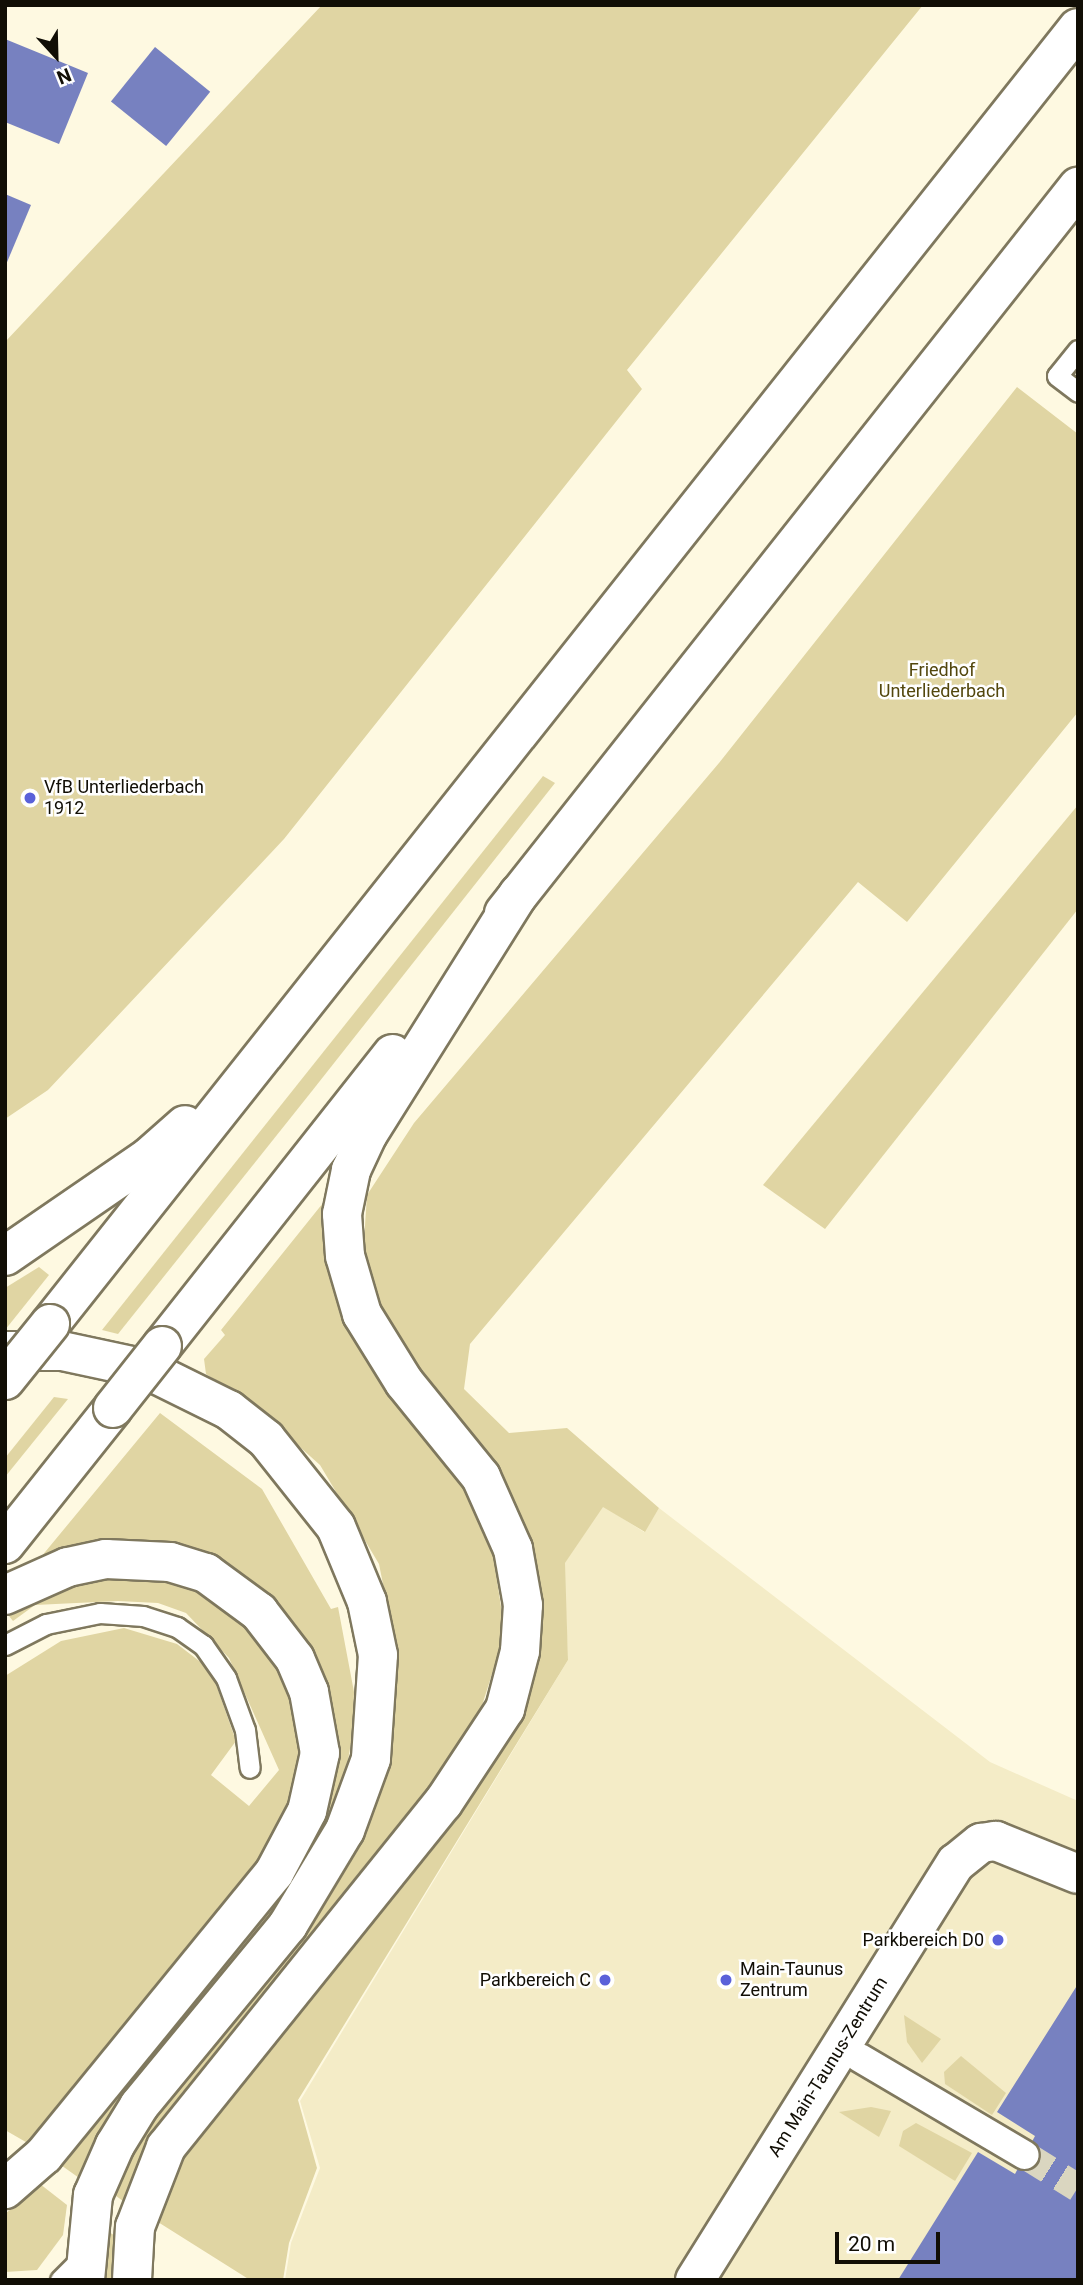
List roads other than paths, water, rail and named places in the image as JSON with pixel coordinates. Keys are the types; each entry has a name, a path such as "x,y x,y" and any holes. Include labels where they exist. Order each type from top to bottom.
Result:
{"main road":[{"path":"5,1380 1078,28"},
{"path":"5,1544 1078,187"},
{"path":"132,2280 135,2227 166,2147 443,1803 505,1709 520,1651 523,1605 513,1549 481,1477 404,1382 362,1314 345,1256 342,1214 351,1170 368,1134 519,893"},
{"path":"5,1256 149,1157 267,1050"},
{"path":"5,1351 62,1350 146,1369 229,1410 267,1439 336,1527 367,1602 378,1655 371,1759 345,1830 288,1925 121,2136 93,2195 77,2271"},
{"path":"5,1595 68,1567 106,1559 170,1562 206,1573 259,1612 295,1659 309,1692 320,1753 307,1811 274,1873 44,2155 5,2189"},
{"name":"Am Main-Taunus-Zentrum","path":"695,2280 956,1863 981,1843 996,1841 1078,1874"}],"street":[{"path":"860,2058 1025,2155"}],"lane":[{"path":"1078,350 1057,376 1078,392"},
{"path":"5,1645 46,1624 100,1613 143,1616 177,1627 203,1645 226,1678 245,1730 250,1768"}],"tunnel":[{"path":"1025,2155 1078,2188"}],"place":[{"name":"VfB Unterliederbach 1912","path":"30,798"},
{"name":"Parkbereich D0","path":"998,1940"},
{"name":"Parkbereich C","path":"605,1980"},
{"name":"Main-Taunus Zentrum","path":"726,1980"}],"park label":[{"name":"Friedhof Unterliederbach","path":"942,681"}]}
